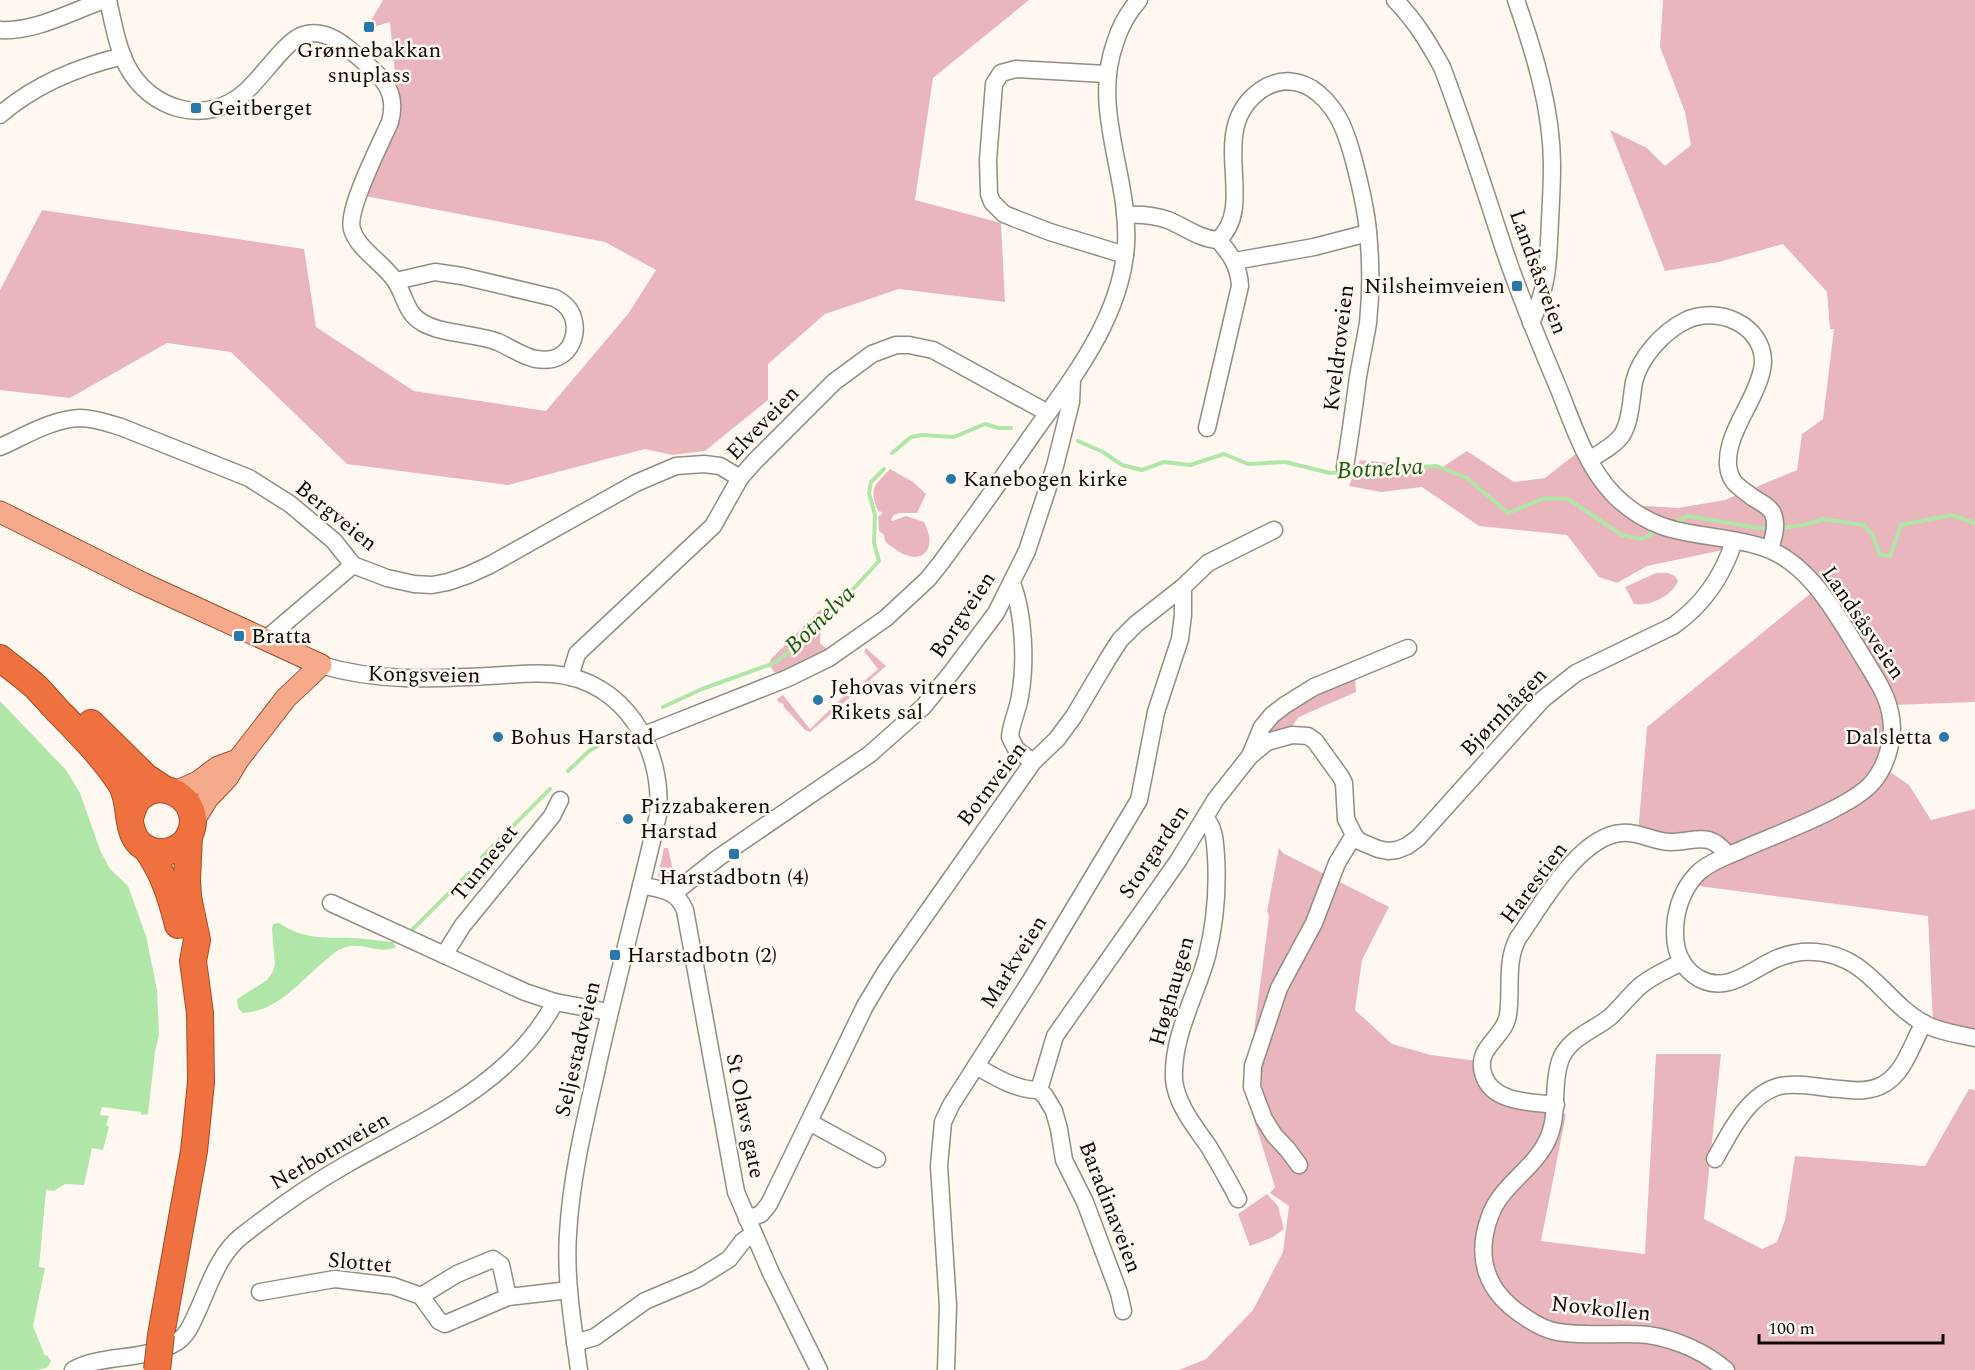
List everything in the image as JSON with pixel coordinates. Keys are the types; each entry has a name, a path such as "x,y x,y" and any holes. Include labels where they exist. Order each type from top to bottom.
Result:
{"highway":[{"path":"0,648 33,672 90,722 146,777 186,801 190,807 191,829 186,864 187,888 196,940 193,961 201,1038 199,1118 155,1357"},
{"path":"0,658 36,687 107,764 126,793 132,830 158,865 166,882 182,943 193,961"},
{"path":"131,815 136,802 144,795 153,790 169,790"},
{"path":"146,848 154,851 171,851 179,847 191,829"}],"main road":[{"name":"Kongsveien","path":"0,512 142,583 321,665"},
{"path":"286,698 294,654"},
{"path":"191,829 203,805 228,777 238,760 286,698 321,665"},
{"path":"169,790 198,782 218,767 238,760"}],"street":[{"path":"0,30 15,30 39,24 107,0 123,56 136,80 160,102 194,112 225,106 243,94 295,39 316,33 334,38 375,71 387,84 393,98 390,122 364,181 352,217 352,230 396,281 411,313 422,323 498,342 533,359 559,357 573,341 575,328 573,316 566,305 555,298 462,276 435,272 396,281"},
{"path":"644,735 811,668 886,618 928,579 1072,380 1101,328 1121,277 1125,255 1125,215 1108,114 1106,74 1123,22 1139,0"},
{"name":"Landsåsveien","path":"1395,0 1418,25 1442,67 1531,322 1589,460 1613,494 1644,518 1676,531 1770,549 1787,559 1807,577 1851,637 1887,699 1891,719 1890,744 1881,770 1873,782 1863,791 1832,809 1728,855 1699,872 1684,891 1675,924 1675,937 1682,962"},
{"path":"1516,0 1538,68 1548,120 1552,164 1549,264 1543,294 1531,322"},
{"path":"0,116 23,97 40,87 98,62 123,56"},
{"path":"1106,74 1016,69 1001,73 994,84 988,160 988,194 1004,214 1050,232 1125,255"},
{"name":"Kveldroveien","path":"1218,240 1224,234 1233,214 1233,137 1236,122 1243,108 1252,97 1272,84 1283,81 1303,83 1333,108 1342,123 1356,171 1368,233 1369,308 1345,467"},
{"path":"1125,215 1146,214 1168,220 1208,239 1218,240 1235,261 1239,275 1239,296 1207,428"},
{"path":"1235,261 1314,247 1368,233"},
{"path":"1589,460 1615,443 1622,435 1635,380 1644,359 1670,330 1693,317 1721,315 1733,319 1752,334 1760,347 1763,364 1753,395 1732,442 1728,457 1729,470 1732,480 1738,487 1771,510 1775,524 1770,549"},
{"name":"Elveveien","path":"570,677 581,650 713,526 740,478 755,461 842,375 872,354 896,345 933,350 1048,413"},
{"name":"Borgveien","path":"674,893 718,858 870,754 893,735 923,707 989,625 1012,584 1050,486 1071,402 1072,380"},
{"name":"Bergveien","path":"0,447 55,423 81,418 101,420 249,478 290,504 334,541 354,565 387,578 432,585 448,582 490,565 658,472 676,466 704,464 720,466 740,478"},
{"name":"Botnveien","path":"575,1343 595,1337 645,1300 686,1284 729,1258 769,1204 856,1023 886,971 1033,762 1057,739 1074,716 1120,640 1208,563 1274,530"},
{"name":"Bjørnhågen","path":"1354,835 1368,846 1388,851 1407,846 1418,838 1557,686 1576,673 1673,626 1687,616 1713,587 1728,562 1734,541"},
{"path":"266,639 354,565"},
{"path":"1012,584 1017,597 1022,666 1021,694 1010,737 1016,749 1033,762"},
{"name":"Markveien","path":"946,1370 948,1306 939,1166 941,1133 946,1113 1031,980 1140,800 1156,712 1180,639 1183,587"},
{"name":"Storgarden","path":"1038,1090 1055,1036 1169,875 1216,799 1250,756 1262,727 1272,715 1285,705 1328,681 1408,648"},
{"name":"Kongsveien","path":"321,665 379,678 539,673 570,677 616,700 644,735"},
{"name":"Seljestadveien","path":"579,1370 569,1290 568,1235 574,1176 609,1012 658,815 658,781 654,759 644,735"},
{"path":"1250,756 1267,742 1292,735 1308,736 1315,741 1344,783 1346,819 1354,835 1337,863 1314,923 1279,988 1253,1066 1252,1087 1264,1119 1299,1165"},
{"name":"Tunneset","path":"444,955 463,925 552,816 560,800"},
{"name":"Høghaugen","path":"1205,818 1214,835 1217,873 1214,917 1207,956 1179,1040 1174,1079 1183,1107 1238,1199"},
{"name":"Harestien","path":"1556,1105 1502,1096 1487,1085 1481,1068 1485,1052 1508,1018 1510,962 1512,950 1518,938 1569,867 1584,852 1604,838 1628,833 1664,842 1711,839 1728,855"},
{"path":"641,885 674,893"},
{"name":"St Olavs gate","path":"674,893 681,900 685,910 736,1192 790,1313 819,1370"},
{"path":"331,903 525,992 555,1002 609,1012"},
{"path":"1682,962 1698,978 1707,982 1729,983 1776,958 1789,954 1803,952 1836,955 1861,967 1910,1014 1924,1023 1937,1030 1975,1038"},
{"name":"Novkollen","path":"1682,962 1640,987 1610,1017 1569,1046 1563,1053 1557,1072 1556,1105 1552,1128 1544,1147 1500,1196 1490,1213 1485,1234 1484,1261 1486,1273 1494,1290 1505,1303 1547,1329 1559,1332 1649,1335 1670,1340 1707,1356 1726,1370"},
{"name":"Nerbotnveien","path":"73,1370 91,1363 155,1357 183,1337 189,1330 222,1259 237,1239 289,1200 347,1164 415,1128 489,1079 525,1046 555,1002"},
{"path":"1715,1159 1741,1116 1754,1100 1767,1091 1781,1086 1796,1085 1857,1091 1873,1089 1885,1084 1898,1073 1924,1023"},
{"path":"976,1066 1011,1084 1029,1090 1038,1090"},
{"name":"Baradinaveien","path":"1038,1090 1045,1096 1054,1111 1064,1160 1085,1202 1119,1293 1122,1311"},
{"path":"809,1122 877,1159"},
{"path":"508,1297 501,1265 493,1259 457,1274 421,1296 440,1321 445,1324 508,1297 569,1290"},
{"name":"Slottet","path":"260,1292 335,1279 393,1286 421,1296"}],"shaded area":[{"path":"383,0 1029,0 933,78 915,200 1001,223 1005,302 899,289 825,314 768,364 768,400 705,451 672,455 645,449 508,485 347,464 231,352 167,343 70,398 0,390 0,290 42,210 304,249 316,327 414,391 546,411 628,314 656,270 605,242 365,196 396,84 390,22 366,29"},
{"path":"1663,0 1975,0 1975,702 1894,705 1883,767 1909,785 1931,820 1975,809 1975,1031 1933,1023 1928,916 1691,885 1739,853 1638,834 1647,727 1811,593 1770,551 1726,545 1723,550 1647,566 1617,583 1599,577 1567,535 1479,526 1422,487 1381,492 1349,486 1360,460 1441,468 1467,451 1514,482 1545,478 1582,449 1631,505 1678,508 1725,500 1797,470 1802,434 1823,419 1834,329 1830,329 1827,292 1783,244 1719,262 1665,271 1610,130 1647,148 1665,166 1691,145 1685,112 1660,47"},
{"path":"890,469 913,482 926,494 917,513 900,513 894,515 891,520 906,516 924,522 929,541 925,553 920,556 913,557 895,549 886,542 884,535 879,531 878,516 882,512 878,511 873,492 876,484"},
{"path":"1656,573 1668,573 1675,576 1678,581 1665,596 1646,604 1634,604 1625,587"},
{"path":"821,609 820,643 829,651 811,661 779,673 774,672 769,664 771,659"},
{"path":"866,648 886,666 810,732 805,730 783,706 784,704 778,702 777,699 783,695 810,729 850,690 852,692 878,669 864,651"},
{"path":"1355,677 1356,692 1299,717 1288,732 1273,737 1264,730 1291,705"},
{"path":"0,701 66,770 80,793 100,850 110,869 128,886 146,936 157,990 159,1035 148,1114 141,1115 141,1112 102,1107 100,1115 109,1116 106,1125 109,1127 103,1150 92,1148 84,1185 65,1184 54,1191 46,1190 39,1267 45,1268 33,1326 45,1356 47,1355 51,1361 47,1368 36,1370 0,1370"},
{"path":"664,848 668,848 672,867 669,883 662,881 658,876"},
{"path":"1279,848 1283,853 1389,907 1362,960 1355,1010 1392,1044 1431,1055 1486,1062 1503,1100 1566,1114 1541,1241 1645,1254 1656,1054 1721,1054 1704,1219 1762,1249 1777,1242 1785,1220 1795,1156 1925,1166 1969,1089 1975,1090 1975,1370 1179,1370 1206,1359 1253,1310 1283,1252 1289,1206 1270,1193 1275,1187 1246,1094 1269,916 1267,911"},
{"path":"279,923 306,935 393,942 396,947 384,950 352,946 340,949 278,1001 256,1011 243,1013 238,1008 237,999 267,980 272,973 275,965 272,929 273,924"},
{"path":"1267,1194 1278,1206 1284,1229 1273,1237 1250,1246 1238,1214"}],"waterway":[{"name":"Botnelva","path":"892,453 911,437 922,435 954,437 985,424 999,428 1011,428"},
{"name":"Botnelva","path":"1078,441 1103,452 1122,465 1142,470 1164,462 1190,465 1224,454 1248,464 1285,462 1330,473 1342,472"},
{"name":"Botnelva","path":"1349,471 1373,473 1400,468 1437,466 1467,478 1508,513 1545,498 1568,499 1622,535 1641,539 1660,530"},
{"name":"Botnelva","path":"663,707 702,689 774,663 807,639 879,561 874,543 875,515 869,493 871,482 884,469"},
{"name":"Botnelva","path":"1781,528 1804,525 1823,519 1864,525 1873,536 1880,555 1890,556 1901,525 1952,515 1975,523"},
{"name":"Botnelva","path":"1672,524 1688,516 1770,528"},
{"name":"Botnelva","path":"568,771 589,751 620,733"},
{"name":"Botnelva","path":"482,857 550,789"},
{"name":"Botnelva","path":"410,932 469,873"}],"place":[{"name":"Grønnebakkan snuplass","path":"369,27"},
{"name":"Geitberget","path":"196,108"},
{"name":"Nilsheimveien","path":"1517,286"},
{"name":"Kanebogen kirke","path":"951,479"},
{"name":"Bratta","path":"239,636"},
{"name":"Jehovas vitners Rikets sal","path":"818,700"},
{"name":"Bohus Harstad","path":"498,737"},
{"name":"Dalsletta","path":"1944,737"},
{"name":"Pizzabakeren Harstad","path":"628,819"},
{"name":"Harstadbotn (4)","path":"734,854"},
{"name":"Harstadbotn (2)","path":"615,955"}]}
